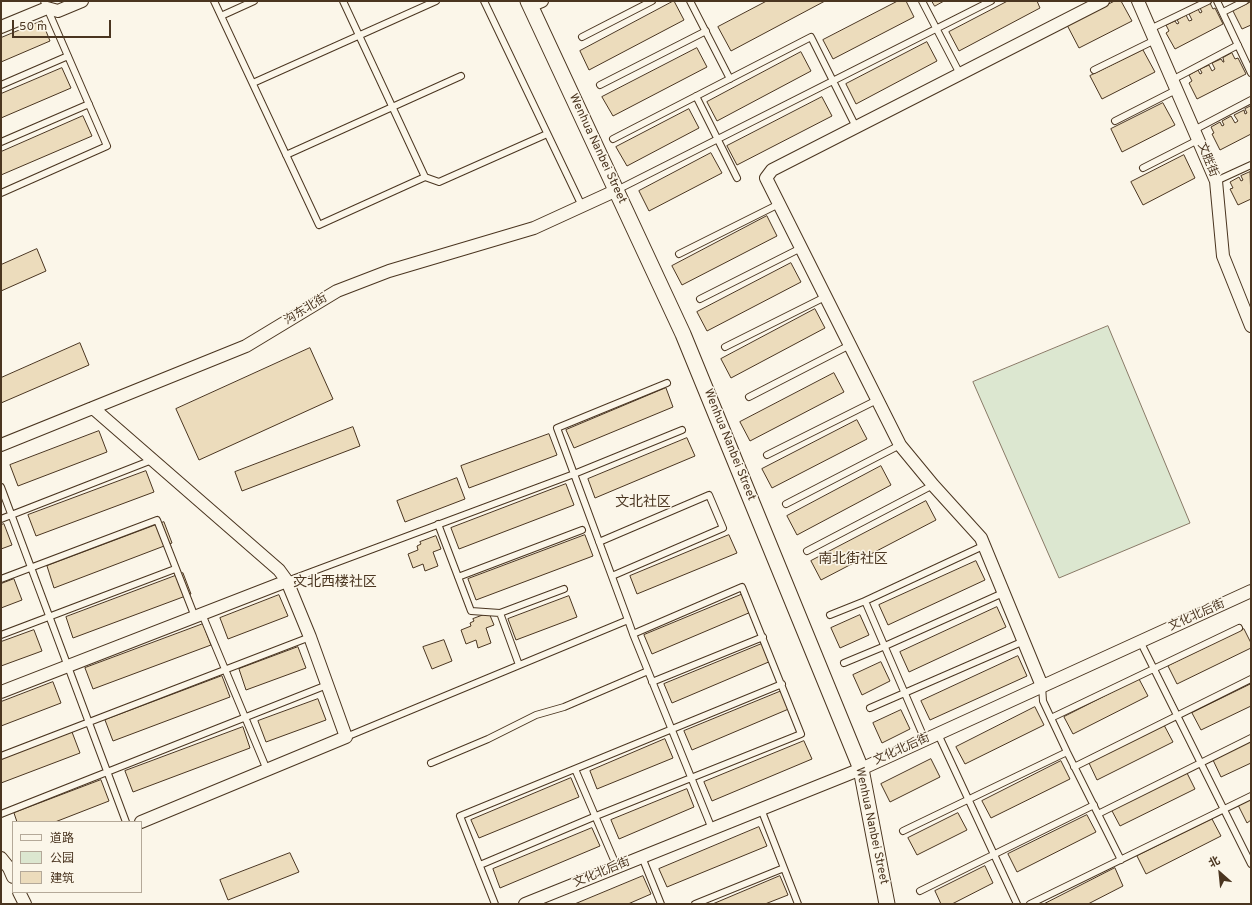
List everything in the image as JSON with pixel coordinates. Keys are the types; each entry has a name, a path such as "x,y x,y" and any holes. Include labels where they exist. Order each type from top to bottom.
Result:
{"street":[{"path":"1,28 45,5 58,11 82,1"},
{"path":"1042,686 981,538 933,485 900,445 766,178 772,170 1103,1"},
{"name":"文胜街","path":"1138,1 1216,181 1223,256 1251,326"},
{"name":"Wenhua Nanbei Street","path":"533,3 683,334 861,769 887,904"},
{"name":"沟东北街","path":"1,445 246,346 337,291 389,271 534,228 617,190"},
{"path":"93,408 279,570 288,581 328,685 346,737 142,822"},
{"path":"1,692 288,581"},
{"name":"文化北后街","path":"525,904 861,769 1251,591"},
{"path":"1,858 12,870"},
{"path":"20,893 25,904"}],"lane":[{"path":"214,1 319,225 425,177 439,182 547,134"},
{"path":"221,16 254,1"},
{"path":"344,1 425,177"},
{"path":"253,83 436,1"},
{"path":"484,1 582,206"},
{"path":"582,37 652,1"},
{"path":"690,1 730,79"},
{"path":"922,1 960,74"},
{"path":"617,190 991,1"},
{"path":"1094,70 1208,1"},
{"path":"1217,1 1251,73"},
{"path":"1223,12 1245,1"},
{"path":"1,193 107,146 45,5"},
{"path":"600,85 706,31"},
{"path":"612,139 811,38 856,127"},
{"path":"1115,121 1238,45"},
{"path":"1244,59 1251,55"},
{"path":"1,85 68,56"},
{"path":"286,155 461,76"},
{"path":"696,96 737,178"},
{"path":"1142,168 1251,100"},
{"path":"1,142 89,104"},
{"path":"1216,181 1251,165"},
{"path":"679,254 779,204"},
{"path":"700,299 801,248"},
{"path":"725,347 826,297"},
{"path":"749,397 850,345"},
{"path":"667,383 557,428 633,634 712,829"},
{"path":"767,455 877,400"},
{"path":"288,581 574,474 682,430"},
{"path":"786,504 900,445"},
{"path":"1,519 152,460"},
{"path":"807,551 933,485"},
{"path":"1,487 126,821"},
{"path":"599,542 709,496 723,528 612,576"},
{"path":"1,579 156,520 175,569 225,670 267,770"},
{"path":"438,524 471,611 500,613 564,589"},
{"path":"458,576 582,530"},
{"path":"830,615 865,601 983,546"},
{"path":"1,635 175,569"},
{"path":"480,865 596,816 801,734 742,587 633,634"},
{"path":"844,662 885,646 1003,593"},
{"path":"865,601 925,740"},
{"path":"500,613 519,665"},
{"path":"346,737 628,620"},
{"path":"1051,718 1239,628"},
{"path":"1,756 310,637"},
{"path":"652,682 762,637"},
{"path":"870,708 1024,641"},
{"path":"1140,641 1224,809 1249,854 1251,864"},
{"path":"431,763 488,739 536,715 564,707 648,671"},
{"path":"1074,767 1251,679"},
{"path":"495,904 460,816 782,684"},
{"path":"1,814 328,685"},
{"path":"1042,686 1043,701 1074,767 1121,860"},
{"path":"938,734 1017,904"},
{"path":"1098,814 1251,738"},
{"path":"903,831 1067,752"},
{"path":"575,768 617,867"},
{"path":"1030,904 1251,796"},
{"path":"920,891 1094,805"},
{"path":"761,809 798,904"},
{"path":"642,857 661,904"},
{"path":"695,904 784,868"}],"green space":[{"path":"1108,326 1190,523 1059,578 973,382"}],"building":[{"path":"674,1 684,20 589,70 580,51"},
{"path":"767,1 825,1 731,51 718,27"},
{"path":"898,1 906,1 914,17 833,59 823,40"},
{"path":"932,1 944,1 935,6"},
{"path":"1008,1 1037,1 1040,8 959,51 949,32"},
{"path":"1115,1 1121,1 1132,21 1079,48 1067,25"},
{"path":"1251,2 1251,25 1242,29 1233,11"},
{"path":"1210,3 1213,9 1215,8 1223,24 1175,49 1166,33 1169,31 1166,25 1175,21 1177,24 1179,23 1177,20 1186,15 1189,21 1192,20 1189,14 1198,9 1200,13 1202,12 1200,8"},
{"path":"42,21 50,41 1,62 1,38"},
{"path":"927,42 937,61 856,104 846,84"},
{"path":"697,48 707,67 613,116 602,97"},
{"path":"1143,50 1155,72 1102,99 1090,76"},
{"path":"801,52 811,71 717,121 707,102"},
{"path":"1232,53 1235,59 1238,58 1246,74 1197,99 1189,83 1192,81 1189,75 1198,70 1200,74 1202,73 1200,69 1209,65 1212,71 1215,69 1212,63 1221,59 1224,62 1223,58"},
{"path":"62,68 71,88 1,118 1,94"},
{"path":"822,97 832,116 737,165 727,146"},
{"path":"1163,103 1175,125 1122,152 1111,129"},
{"path":"1251,106 1251,134 1220,150 1212,134 1214,133 1211,127 1220,122 1222,126 1224,125 1222,121 1231,116 1235,123 1238,121 1234,115 1244,110 1245,114 1247,113 1245,109"},
{"path":"689,109 699,128 627,166 616,147"},
{"path":"83,116 92,136 1,175 1,152"},
{"path":"711,153 722,173 649,211 639,191"},
{"path":"1184,155 1195,178 1143,205 1131,182"},
{"path":"1250,172 1251,199 1238,205 1230,189 1233,188 1230,182 1239,177 1241,181 1243,180 1241,176"},
{"path":"767,216 777,236 682,285 672,266"},
{"path":"37,249 46,271 1,291 1,265"},
{"path":"791,263 801,282 707,331 697,312"},
{"path":"815,309 825,328 731,378 721,359"},
{"path":"80,343 89,365 1,403 1,378"},
{"path":"310,348 333,399 199,460 176,409"},
{"path":"834,373 844,392 750,441 740,422"},
{"path":"666,388 673,407 574,448 566,430"},
{"path":"857,420 867,439 772,488 762,469"},
{"path":"353,427 360,446 242,491 235,472"},
{"path":"99,431 107,452 18,486 10,465"},
{"path":"549,434 557,455 469,488 461,466"},
{"path":"687,438 695,456 595,498 588,479"},
{"path":"881,466 891,485 797,535 787,516"},
{"path":"146,471 154,492 36,536 28,515"},
{"path":"457,478 465,499 405,522 397,501"},
{"path":"566,484 574,505 459,549 451,528"},
{"path":"926,501 936,520 821,580 811,561"},
{"path":"164,522 172,543 54,588 47,566"},
{"path":"4,524 12,545 1,549 1,525"},
{"path":"585,535 593,556 476,600 468,579"},
{"path":"729,535 737,553 637,594 630,576"},
{"path":"436,536 441,549 433,552 438,566 425,571 423,564 413,568 408,554 418,550 417,546 421,544 420,542"},
{"path":"976,561 985,580 888,625 879,605"},
{"path":"183,573 191,594 73,638 66,617"},
{"path":"14,579 22,600 1,608 1,584"},
{"path":"743,594 751,612 652,654 644,635"},
{"path":"279,595 288,616 228,639 220,618"},
{"path":"569,596 577,617 516,640 508,619"},
{"path":"997,607 1006,627 909,672 900,652"},
{"path":"489,613 494,625 486,628 491,643 478,648 476,640 466,644 461,630 471,626 470,623 474,621 473,619"},
{"path":"860,615 869,635 840,648 831,628"},
{"path":"203,624 211,645 93,689 85,668"},
{"path":"1244,629 1251,643 1251,648 1177,684 1168,666"},
{"path":"34,630 42,651 1,666 1,642"},
{"path":"444,640 452,661 432,669 423,647"},
{"path":"764,643 771,661 672,703 664,684"},
{"path":"298,647 306,668 246,690 239,669"},
{"path":"1018,656 1027,676 930,720 921,701"},
{"path":"881,662 890,681 862,695 853,675"},
{"path":"222,676 230,697 113,741 105,720"},
{"path":"1139,679 1148,696 1073,734 1064,717"},
{"path":"53,682 61,703 1,726 1,702"},
{"path":"1251,684 1251,706 1201,730 1192,713"},
{"path":"784,690 791,708 692,750 684,731"},
{"path":"318,699 326,720 266,742 258,721"},
{"path":"1035,707 1044,725 965,764 956,747"},
{"path":"901,710 910,729 882,743 873,723"},
{"path":"1164,725 1173,742 1097,780 1089,763"},
{"path":"243,727 250,748 133,792 125,771"},
{"path":"72,732 80,753 1,783 1,759"},
{"path":"665,739 673,758 597,789 590,771"},
{"path":"804,741 812,759 712,801 704,782"},
{"path":"1251,741 1251,763 1221,777 1213,760"},
{"path":"931,759 940,777 890,802 881,784"},
{"path":"1061,761 1070,779 991,818 982,801"},
{"path":"1186,771 1195,789 1120,826 1111,809"},
{"path":"571,778 579,797 479,838 471,820"},
{"path":"101,780 109,801 58,821 17,821 14,813"},
{"path":"687,789 694,807 619,839 611,820"},
{"path":"1251,799 1251,820 1247,823 1238,805"},
{"path":"958,813 967,830 917,855 908,838"},
{"path":"1087,815 1096,832 1017,872 1008,854"},
{"path":"1212,819 1221,836 1146,874 1137,856"},
{"path":"759,827 767,846 667,887 659,869"},
{"path":"592,828 600,846 500,888 493,869"},
{"path":"290,853 299,872 228,900 220,880"},
{"path":"985,866 993,883 952,904 941,904 935,891"},
{"path":"1115,868 1123,886 1088,904 1044,904"},
{"path":"643,876 651,894 628,904 575,904"},
{"path":"780,876 788,895 765,904 713,904"}],"district":[{"name":"文北社区","path":"643,503"},
{"name":"南北街社区","path":"853,560"},
{"name":"文北西楼社区","path":"335,583"}]}
